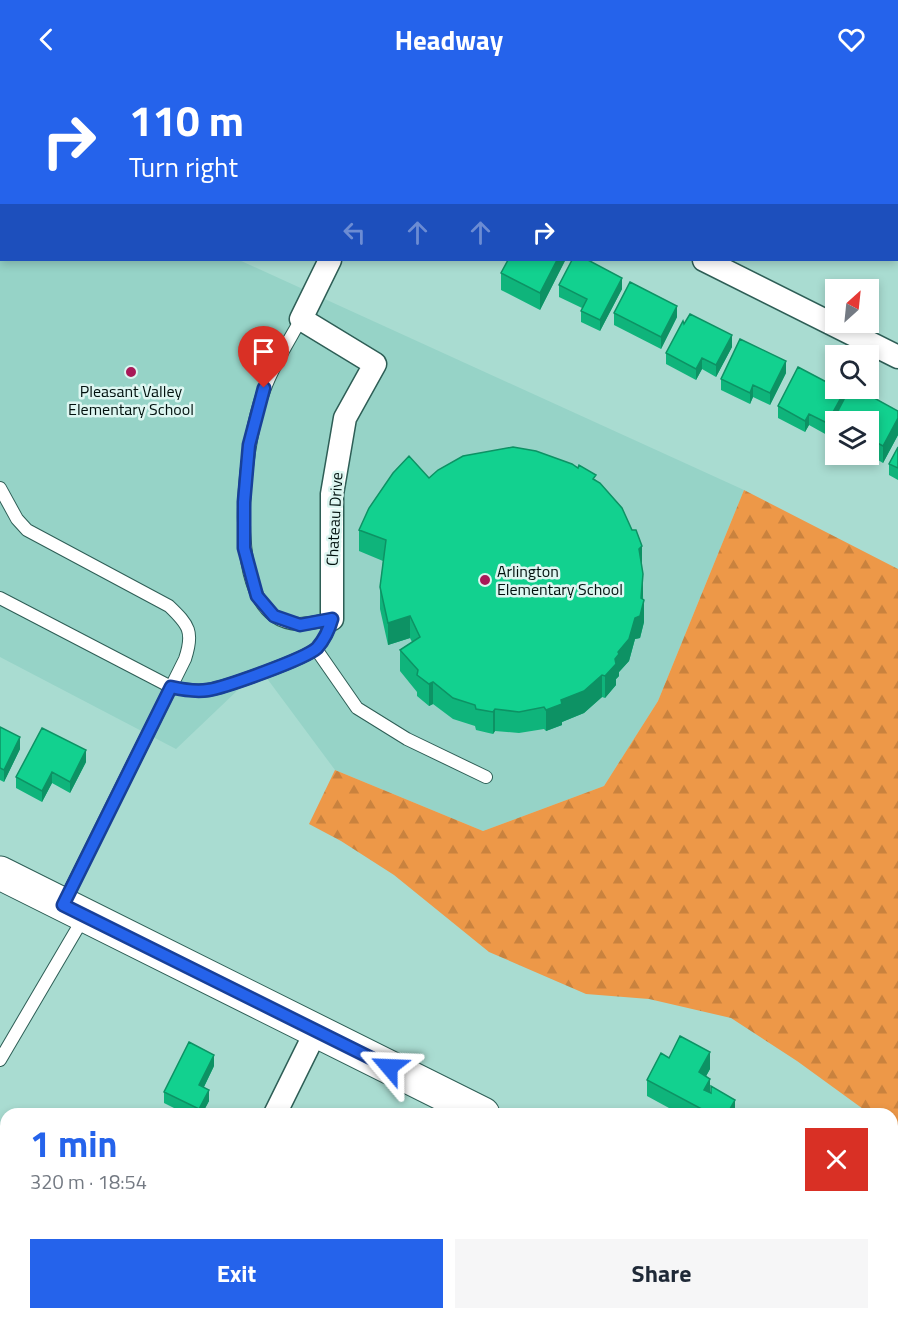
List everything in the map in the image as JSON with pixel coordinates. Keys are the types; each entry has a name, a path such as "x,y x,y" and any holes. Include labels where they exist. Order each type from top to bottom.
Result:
{"main road":[{"path":"0,873 471,1108"}],"street":[{"path":"300,319 329,261"},
{"path":"709,261 736,267 898,357"},
{"name":"Chateau Drive","path":"300,319 375,364 345,418 333,494 332,619"},
{"path":"278,1108 316,1031"}],"lane":[{"path":"300,319 264,388 249,445 244,502 244,548 257,596 274,616 300,625 332,619"},
{"path":"0,488 17,519 27,530 77,559 170,606 190,632 190,644 185,659 74,910 0,1060"},
{"path":"0,598 171,687 191,691 210,690 298,659 316,649 324,638 332,619"},
{"path":"316,649 357,708 407,739 486,777"}],"shaded area":[{"name":"Arlington Elementary School","path":"0,261 241,261 744,490 658,701 604,786 483,831 335,770 260,669 176,749 0,657"}],"green space":[{"path":"744,490 898,569 898,1108 862,1108 797,1061 731,1018 649,999 586,994 489,952 394,875 341,841 309,824 335,770 483,831 604,786 658,701"}],"building":[{"path":"507,261 556,261 540,293 501,273"},
{"path":"571,261 590,261 622,278 600,320 581,311 587,299 559,285"},
{"path":"630,282 677,306 661,337 614,313"},
{"path":"690,314 732,335 716,365 702,358 696,369 666,353 683,321 684,324"},
{"path":"740,339 786,361 770,393 753,385 750,393 721,379"},
{"path":"798,367 825,381 825,399 840,399 834,411 825,411 825,422 809,414 805,421 778,406"},
{"path":"844,399 876,399 898,411 898,418 883,446 879,444 879,411 838,411"},
{"path":"513,447 536,451 578,468 579,465 596,475 593,479 600,483 622,508 632,530 636,530 642,546 639,549 643,574 641,598 644,600 640,616 635,618 629,639 618,652 615,659 616,664 605,676 602,675 584,691 561,700 562,704 546,710 544,707 519,712 495,709 493,712 476,709 475,705 453,698 433,682 429,684 417,675 418,670 400,650 420,637 410,616 388,623 380,587 386,540 359,530 369,508 393,473 409,456 429,478 438,470 463,456"},
{"path":"898,447 898,468 889,464"},
{"path":"0,727 20,737 4,770 0,768"},
{"path":"42,728 86,750 70,782 52,772 42,791 16,777"},
{"path":"680,1036 710,1052 699,1072 710,1079 704,1090 711,1093 711,1086 735,1100 730,1108 700,1108 647,1080 661,1053 669,1058"},
{"path":"189,1042 214,1055 199,1085 209,1090 200,1108 164,1092"}],"place":[{"name":"Pleasant Valley Elementary School","path":"131,372"},
{"name":"Arlington Elementary School","path":"485,580"}],"route":[{"path":"264,388 249,445 244,502 244,548 257,596 274,616 300,625 332,619 330,626 316,649 298,659 210,690 191,691 171,687 63,905 389,1067"}]}
